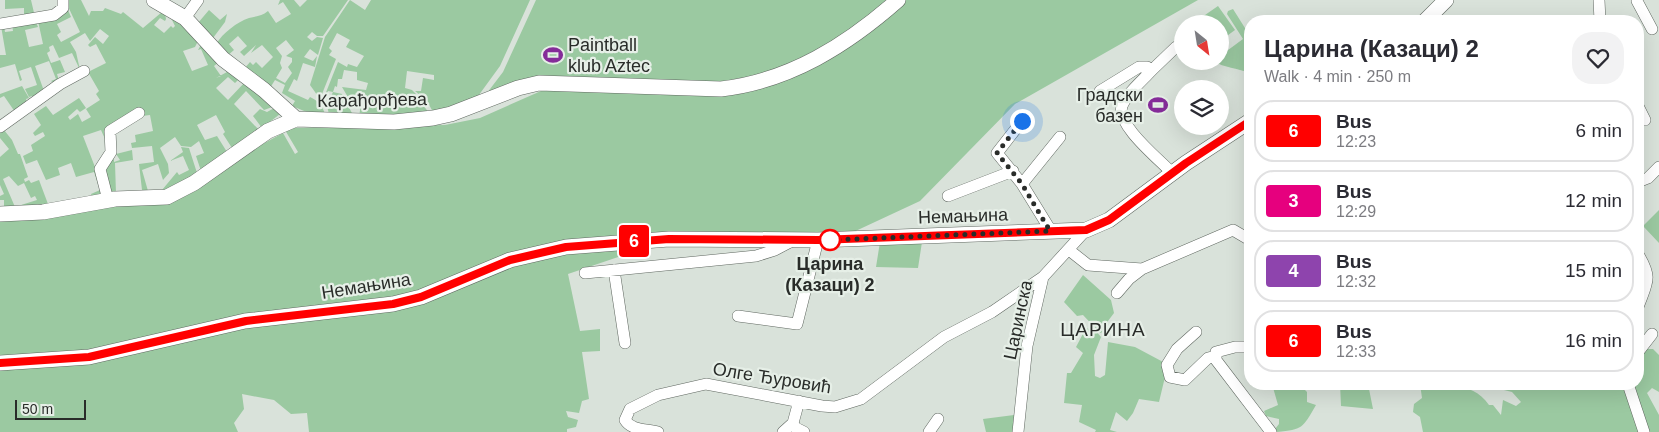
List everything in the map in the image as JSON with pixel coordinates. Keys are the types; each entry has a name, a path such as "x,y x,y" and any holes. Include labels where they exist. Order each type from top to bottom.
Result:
{"main road":[{"path":"0,214 43,212 108,200 157,198 176,194 257,137 296,119 264,90 223,59 186,18 154,0"},
{"name":"Карађорђева","path":"296,119 386,122 433,118 451,114 518,88 539,83 717,89 745,86 788,71 828,53 869,24 898,0"},
{"path":"1431,15 1446,0"},
{"name":"Немањина","path":"0,363 89,357 246,321 393,304 421,297 510,260 566,247 669,239 818,240 1086,230 1109,220 1172,172 1244,125"}],"street":[{"path":"0,24 54,15 63,8 63,0"},
{"path":"186,18 198,0"},
{"path":"1599,0 1600,15"},
{"path":"1637,0 1652,29"},
{"path":"1172,172 1127,126 1121,114 1123,103 1152,70 1174,49"},
{"path":"1100,91 1139,67 1146,67 1152,70"},
{"path":"0,127 60,84 84,72"},
{"path":"108,200 100,169 111,152 110,131 139,113"},
{"path":"1022,121 997,153 1022,184 1050,231"},
{"path":"1022,184 1060,137"},
{"path":"1644,180 1659,167"},
{"path":"948,196 1013,171"},
{"name":"Царинска","path":"1018,432 1027,346 1043,277 1086,230"},
{"path":"1117,293 1129,279 1142,270 1233,230 1244,236"},
{"name":"Немањина","path":"585,273 756,256 775,250 794,240"},
{"path":"738,316 797,324 818,240"},
{"path":"1068,250 1088,265 1142,270"},
{"path":"1644,263 1648,276 1644,288"},
{"path":"614,270 625,343"},
{"name":"Олге Ђуровић","path":"658,432 633,428 628,424 625,420 630,409 658,395 706,384 835,407 861,399 944,337 992,312 1043,277"},
{"path":"1196,332 1171,356 1167,365 1170,376 1185,380 1208,358 1216,356"},
{"path":"1644,344 1652,334"},
{"path":"1244,347 1223,349 1216,352 1216,360 1272,432"},
{"path":"1630,390 1644,432"},
{"path":"783,432 793,423 799,401"},
{"path":"929,432 938,419"},
{"path":"793,423 796,428 804,432"}],"green space":[{"path":"5,0 31,0 35,17 24,19 24,8 5,9"},
{"path":"65,0 81,0 89,16 91,11 103,11 105,8 121,14 123,12 143,28 162,12 165,13 165,21 160,18 154,25 164,33 171,26 173,28 175,26 169,14 199,39 195,47 183,51 192,71 208,65 201,49 198,50 202,43 219,62 214,66 221,75 227,72 221,64 240,78 235,83 228,77 216,88 228,100 245,82 275,106 264,110 246,91 234,104 259,130 232,148 223,134 225,132 216,115 197,125 205,140 217,136 227,152 201,171 196,156 204,153 199,141 191,147 181,146 175,137 160,148 168,164 169,173 163,180 158,164 142,170 148,191 142,190 139,164 154,162 152,146 132,148 131,143 136,142 135,135 153,131 150,115 142,116 105,139 101,130 83,136 100,180 102,194 92,197 91,194 100,190 94,172 76,177 71,163 58,168 60,175 46,180 37,160 26,164 23,156 33,151 31,145 45,136 43,132 35,136 33,133 41,125 34,114 46,106 53,115 79,98 86,108 80,112 77,109 68,117 70,120 78,114 82,122 91,117 86,109 100,100 96,94 99,91 88,72 106,63 96,44 90,47 88,45 95,37 103,44 109,36 100,29 90,41 85,33 70,42 76,52 80,70 72,53 59,58 53,45 49,47 50,51 47,53 51,63 60,60 65,72 57,74 59,81 54,83 51,81 56,79 49,61 35,66 44,91 34,98 32,96 29,97 25,89 37,85 31,67 19,71 22,80 20,81 15,64 0,68 0,55 6,55 1,26 4,26 5,32 13,31 12,25 36,22 38,27 25,30 29,47 43,44 38,21 68,10 71,17 57,24 61,32 57,35 61,42 80,32"},
{"path":"280,0 294,0 300,7 307,0 348,0 323,36 317,36 312,32 307,37 312,41 317,37 323,38 318,55 310,49 304,57 313,61 317,56 315,67 303,63 297,81 294,79 288,91 308,100 310,97 321,106 325,114 309,113 292,106 295,101 282,93 285,85 275,80 270,88 244,69 250,62 253,65 256,62 262,68 273,57 262,45 251,53 256,45 244,56 240,52 247,46 238,36 229,44 234,50 227,56 216,44 226,32 249,18 268,11 276,23 291,14 283,2 278,5","holes":["286,40 294,50 286,56 292,58 292,62 288,67 292,73 285,83 276,78 282,68 280,63 282,56 276,48"]},
{"path":"350,0 365,10 371,0 530,0 500,66 476,99 433,112 427,101 415,91 421,91 423,78 434,80 434,75 407,71 405,88 412,90 416,94 414,100 423,105 429,113 359,117 362,97 354,96 352,104 342,87 366,90 368,83 357,80 357,72 344,70 342,79 338,79 337,87 335,86 333,92 328,91 323,100 338,62 347,67 348,64 357,67 364,56 346,47 350,40 337,33 329,48 332,51 329,55 336,59 320,99 310,85 325,37"},
{"path":"536,0 893,0 845,35 773,72 724,81 643,81 487,93 503,72"},
{"path":"906,0 1198,0 1015,104 920,201 847,235 689,233 568,274 580,331 600,329 600,351 582,352 589,399 582,401 579,413 566,411 568,417 578,420 576,427 567,429 567,432 309,432 307,413 291,414 274,400 242,394 244,409 234,423 238,432 0,432 0,219 89,207 155,202 283,133 295,154 298,152 285,130 293,128 445,125 480,118 541,91 557,89 737,92 896,9"},
{"path":"1218,6 1224,15 1205,15"},
{"path":"1233,9 1244,26 1244,72 1229,67 1229,49 1243,39 1227,14 1228,11"},
{"path":"209,10 220,20 227,14 225,22 213,38 198,23"},
{"path":"1229,22 1235,30 1229,34"},
{"path":"22,86 29,98 26,99 27,103 15,112 4,96 0,98 0,94"},
{"path":"333,92 342,94 354,117 329,115 327,105"},
{"path":"276,107 280,114 262,128 253,116 260,109 267,112"},
{"path":"4,130 12,140 18,154 20,154 28,177 24,179 25,182 29,180 31,183 39,180 48,204 21,208 21,205 37,200 35,196 31,198 24,183 18,186 9,176 3,179 15,207 0,210 0,206 4,206 4,200 0,200 0,196 4,194 0,185 0,157 9,149 0,138 0,131"},
{"path":"181,147 189,148 197,173 171,190 162,190 177,172 179,175 189,170 183,156 170,161 183,152"},
{"path":"132,150 133,160 115,163 116,194 109,195 104,179 105,164 114,159 114,162 120,160 116,154"},
{"path":"1659,210 1659,243 1644,227"},
{"path":"880,242 922,242 918,268 876,267"},
{"path":"1083,275 1111,300 1114,313 1108,321 1108,330 1100,333 1083,315 1077,316 1064,302"},
{"path":"1086,328 1096,331 1101,337 1094,355 1095,376 1100,378 1105,375 1108,342 1135,347 1165,363 1165,377 1159,402 1139,399 1127,421 1116,412 1110,430 1117,432 1095,432 1096,430 1079,422 1082,405 1064,403 1067,373 1071,373 1083,353 1076,347"},
{"path":"1644,349 1653,349 1659,355 1659,392 1652,388 1647,393 1659,415 1659,432 1423,432 1420,417 1413,412 1414,404 1422,398 1421,390 1471,390 1482,397 1489,405 1493,405 1501,415 1503,400 1516,406 1521,402 1512,392 1504,390 1644,390"},
{"path":"1274,390 1305,390 1307,392 1307,402 1316,405 1308,419 1301,426 1292,430 1277,432 1275,429 1279,424 1279,419 1266,416 1264,411 1278,405"},
{"path":"1340,390 1369,390 1373,409 1341,406"},
{"path":"1014,415 1013,432 986,432 983,419"}],"bus line":[{"name":"6","path":"0,363 89,357 246,321 393,304 421,297 491,266 527,255 566,247 669,239 818,240 1086,230 1109,220 1186,163 1244,125"}],"place":[{"name":"Paintball klub Aztec","path":"553,55"},
{"name":"Градски базен","path":"1158,105"},
{"name":"Царина (Казаци) 2","path":"830,240"}],"district":[{"name":"ЦАРИНА","path":"1103,329"}],"route":[{"path":"830,240 1050,231 1022,184 997,153 1022,121"}]}
